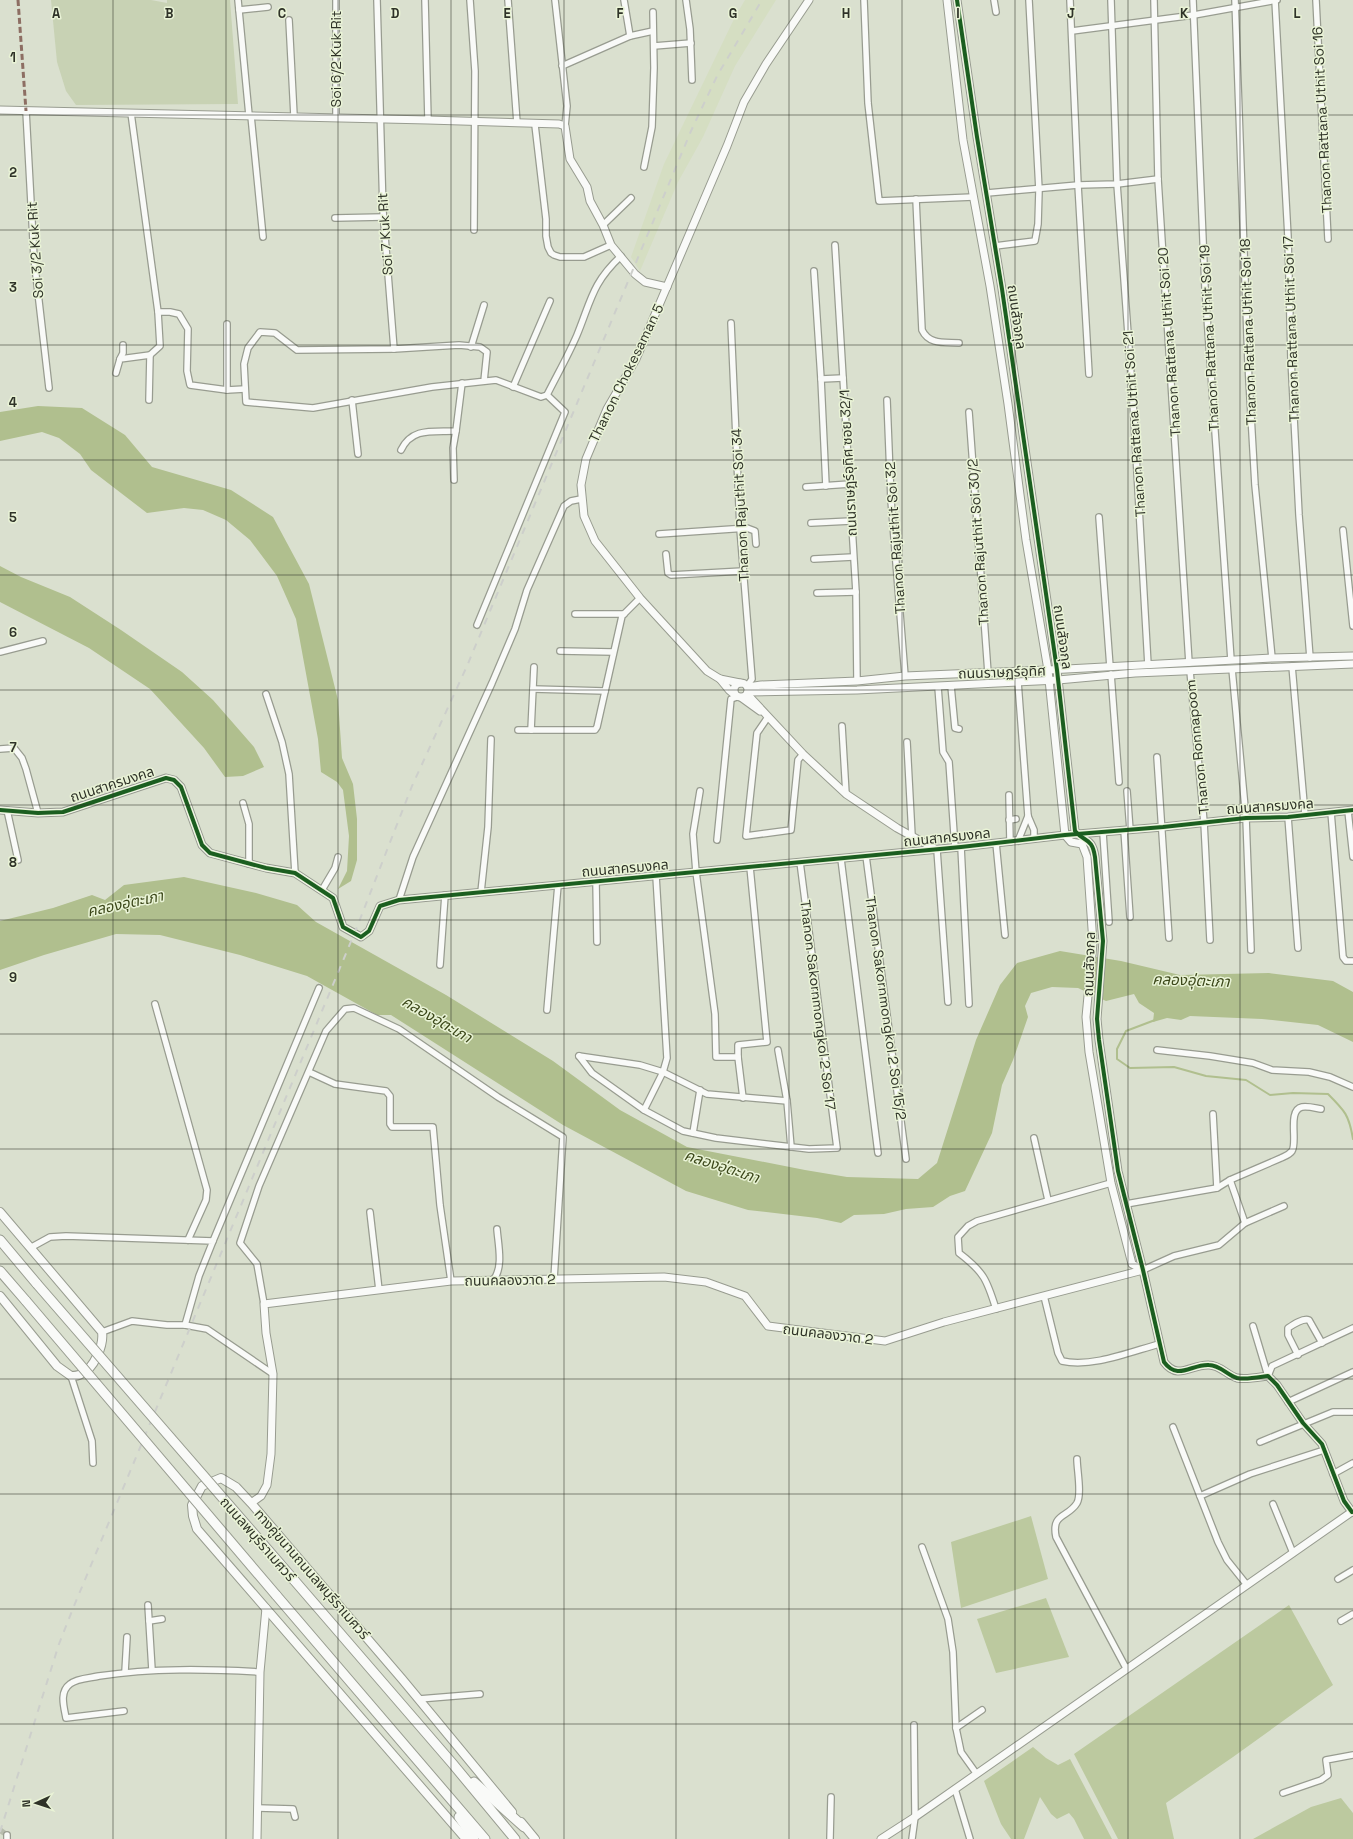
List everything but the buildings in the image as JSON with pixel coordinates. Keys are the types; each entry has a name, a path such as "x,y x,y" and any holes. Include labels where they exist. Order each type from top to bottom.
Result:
{"main road":[{"path":"0,1212 102,1332 103,1340 95,1360 82,1374 71,1376 57,1366 0,1296"},
{"name":"ถนนลพบุรีราเมศวร์","path":"0,1240 516,1839"},
{"name":"ถนนลพบุรีราเมศวร์","path":"0,1271 484,1839"},
{"name":"ทางคู่ขนานถนนลพบุรีราเมศวร์","path":"466,1839 197,1529 193,1516 192,1505 202,1486 221,1478 236,1487 419,1699 535,1839"},
{"path":"452,1763 524,1827"},
{"path":"436,1782 474,1839"}],"street":[{"path":"238,0 263,237"},
{"name":"Soi 6/2 Kuk Rit","path":"336,0 336,118"},
{"name":"Soi 7 Kuk Rit","path":"377,0 383,217 394,349"},
{"path":"425,0 428,120"},
{"path":"470,0 475,71 473,121 474,230"},
{"path":"508,0 517,124"},
{"path":"555,0 567,106 565,126 570,159 587,187 590,201 611,244 635,274 645,282 667,287"},
{"path":"624,0 630,36"},
{"path":"686,0 691,43 692,80"},
{"name":"Thanon Chokesaman 5","path":"720,679 707,671 640,598 595,541 584,516 581,499 581,484 586,459 607,409 636,359 728,146 744,102 766,64 809,0"},
{"path":"864,0 868,103 879,201 973,197"},
{"name":"ถนนสัจจกุล","path":"947,0 963,140 990,286 1008,404 1026,540 1048,670 1065,835 1071,842 1082,844 1085,850 1093,943 1086,1017 1089,1052 1111,1183 1132,1264 1143,1270"},
{"name":"ถนนสัจจกุล","path":"957,0 1058,670 1075,830 1078,835 1090,842 1094,847 1103,941 1097,1019 1118,1171 1143,1270"},
{"path":"994,0 996,12"},
{"path":"995,246 1035,241 1038,224 1039,190 1029,0"},
{"path":"1070,0 1078,185 1089,374"},
{"name":"Thanon Rattana Uthit Soi 21","path":"1111,0 1117,184 1133,402 1148,665"},
{"name":"Thanon Rattana Uthit Soi 20","path":"1154,0 1158,179 1189,663"},
{"name":"Thanon Rattana Uthit Soi 19","path":"1193,0 1208,338 1231,660"},
{"name":"Thanon Rattana Uthit Soi 18","path":"1235,0 1248,371 1255,485 1272,658"},
{"path":"1072,31 1155,21 1276,0"},
{"name":"Thanon Rattana Uthit Soi 17","path":"1276,0 1288,237 1291,359 1299,515 1310,658"},
{"name":"Thanon Rattana Uthit Soi 16","path":"1316,0 1328,239"},
{"path":"239,10 268,7"},
{"path":"644,167 652,127 654,46 653,12"},
{"path":"289,20 294,116"},
{"path":"562,66 630,36 653,31"},
{"path":"654,46 691,43"},
{"path":"0,110 380,118 536,125 559,124 565,126"},
{"name":"Soi 3/2 Kuk Rit","path":"26,111 34,258 49,388"},
{"path":"120,359 150,355 160,346 158,312 131,112"},
{"path":"536,125 546,219 546,236 551,253 554,256 560,257 584,257 611,244"},
{"path":"963,140 977,137"},
{"path":"987,193 1039,190 1078,185 1117,184 1158,179"},
{"path":"603,225 631,198"},
{"path":"916,199 922,330 926,337 933,341 959,343"},
{"path":"335,218 383,217"},
{"name":"ถนนราษฎร์อุทิศ ซอย 32/1","path":"836,245 856,592 857,681"},
{"path":"484,381 487,352 480,347 459,345 394,349 296,350 275,334 260,332 248,348 244,364 246,377 246,402 313,408 352,400 462,383 496,380 541,398 547,395 577,336 597,284 608,269 621,256"},
{"name":"ถนนสัจจกุล","path":"990,286 998,266"},
{"path":"814,271 826,486"},
{"path":"513,387 550,301"},
{"path":"470,346 484,305"},
{"path":"158,312 179,314 188,329 187,371 190,385 227,390 245,389"},
{"name":"Thanon Rajuthit Soi 34","path":"717,840 731,699 743,691 752,679 740,529 731,323"},
{"path":"227,324 227,390"},
{"path":"116,373 123,354 123,345"},
{"path":"149,400 150,355"},
{"path":"821,379 843,378"},
{"path":"454,480 453,448 462,383"},
{"path":"477,625 565,412 547,395"},
{"path":"352,400 358,454"},
{"name":"Thanon Rajuthit Soi 32","path":"887,400 891,500 905,676"},
{"name":"Thanon Rajuthit Soi 30/2","path":"970,412 988,673"},
{"path":"402,450 408,440 416,433 456,431"},
{"path":"806,487 850,484"},
{"path":"399,900 413,856 515,629 527,590 564,506 571,501 581,499"},
{"path":"1099,517 1119,782"},
{"path":"811,523 851,521"},
{"path":"659,534 747,528 755,531 756,544"},
{"path":"1343,530 1353,626"},
{"path":"666,554 669,574 671,575 743,571"},
{"path":"814,560 853,557"},
{"path":"817,594 856,592"},
{"path":"518,730 595,730 597,727 613,652 624,614 640,598"},
{"path":"575,614 624,614"},
{"path":"0,652 43,641"},
{"path":"560,651 613,652"},
{"name":"ถนนราษฏร์อุทิศ","path":"743,691 761,685 857,681 905,676 1048,670 1190,671 1292,666 1338,660 1353,656"},
{"name":"ถนนราษฏร์อุทิศ","path":"743,691 857,690 1058,680 1148,665 1272,658 1338,660 1353,664"},
{"path":"1292,666 1305,815"},
{"path":"531,730 534,667"},
{"path":"1232,669 1246,818 1251,950"},
{"name":"Thanon Ronnapoom","path":"1190,671 1204,822 1210,940"},
{"path":"720,679 729,690 743,691"},
{"path":"720,679 743,691 802,754 846,794 863,806 937,850 948,1002"},
{"path":"1018,682 1028,816 1034,830 1034,839"},
{"path":"938,686 944,752 949,762 958,848 969,1004"},
{"path":"951,686 955,728 959,729"},
{"path":"533,689 605,691"},
{"path":"266,694 282,742 289,774 295,873"},
{"path":"768,717 757,733 746,836 791,830 798,760 802,754"},
{"path":"842,726 846,794"},
{"path":"481,892 488,827 491,739"},
{"path":"907,742 912,836"},
{"path":"0,749 14,748 22,758 38,813"},
{"path":"1157,757 1163,827 1169,938"},
{"name":"ถนนสาครมงคล","path":"3,810 38,813 63,812 166,778 170,778 181,787 202,845 210,853 249,864 295,873 333,898 343,926 361,937 369,931 380,906 399,900 958,848 1065,835 1078,835 1246,818 1288,817 1351,810"},
{"path":"700,791 693,834 696,872 715,1014 716,1057 738,1057"},
{"path":"1127,792 1130,917"},
{"path":"1009,795 1010,842"},
{"path":"243,803 249,824 249,864"},
{"path":"3,810 18,860"},
{"path":"1351,810 1353,857"},
{"path":"1332,812 1343,956 1346,960 1353,961"},
{"path":"1018,841 1028,816"},
{"path":"1288,817 1298,948"},
{"path":"1009,820 1016,819"},
{"path":"1102,832 1109,922"},
{"path":"996,843 1005,935"},
{"name":"Thanon Sakornmongkol 2 Soi 15/2","path":"866,856 906,1159"},
{"path":"322,890 335,868 338,858"},
{"path":"841,858 878,1153"},
{"name":"Thanon Sakornmongkol 2 Soi 17","path":"791,1147 809,1149 837,1148 800,862"},
{"path":"743,1098 738,1045 767,1042 750,867"},
{"path":"644,1110 663,1072 667,1058 656,876"},
{"path":"596,881 597,942"},
{"path":"547,1010 558,885"},
{"path":"440,965 445,895"},
{"path":"185,1325 199,1276 318,988"},
{"path":"155,1004 207,1190 206,1200 188,1240"},
{"path":"251,1503 261,1496 267,1486 271,1439 273,1374 257,1264 240,1243 259,1186 326,1031 345,1009 354,1008 399,1029 498,1097 563,1137 554,1279"},
{"path":"778,1050 787,1101 791,1147 716,1138 683,1131 644,1110 592,1073 579,1056 640,1065 663,1072 707,1094 787,1101"},
{"path":"1157,1050 1253,1063 1272,1070 1309,1072 1330,1077 1353,1087"},
{"path":"309,1072 335,1084 386,1091 390,1096 390,1124 392,1127 433,1127 440,1205 451,1281"},
{"path":"693,1133 700,1090"},
{"path":"1126,1204 1217,1188 1230,1180 1288,1154 1293,1147 1296,1112 1302,1107 1321,1109"},
{"path":"1213,1114 1217,1188"},
{"path":"1034,1138 1048,1200"},
{"path":"1230,1180 1245,1223"},
{"path":"996,1309 988,1284 973,1264 959,1253 958,1236 968,1226 977,1221 1111,1183"},
{"path":"1268,1376 1237,1378 1220,1368 1209,1365 1178,1372 1169,1369 1164,1362 1159,1344 1143,1270 1174,1256 1219,1245 1245,1223 1284,1206"},
{"path":"370,1212 379,1290"},
{"path":"493,1280 498,1274 499,1267 497,1229"},
{"path":"30,1248 50,1237 66,1236 213,1241"},
{"name":"ถนนคลองวาด 2","path":"264,1304 451,1281 664,1277 706,1282 745,1296 768,1326 885,1341 944,1322 1143,1270"},
{"path":"1044,1296 1058,1353 1062,1361 1073,1363 1098,1361 1159,1344"},
{"path":"1298,1354 1288,1335 1288,1328 1291,1325 1305,1319 1309,1320 1312,1322 1322,1343"},
{"path":"102,1332 132,1322 185,1325 207,1329 273,1374"},
{"path":"881,1839 915,1817 1352,1511 1344,1501 1322,1444 1303,1423 1277,1385 1268,1376 1253,1326"},
{"path":"1268,1376 1272,1366 1353,1328"},
{"path":"1288,1402 1353,1372"},
{"path":"71,1376 92,1441 93,1463"},
{"path":"1260,1442 1303,1423 1333,1412 1353,1412"},
{"path":"1173,1427 1218,1542 1227,1560 1247,1585"},
{"path":"1200,1496 1250,1474 1324,1450"},
{"path":"1077,1459 1079,1494 1077,1503 1058,1518 1054,1529 1056,1537 1126,1668"},
{"path":"1333,1474 1353,1464"},
{"path":"1273,1504 1293,1553"},
{"path":"922,1547 948,1619 953,1652 956,1728 961,1752 976,1773"},
{"path":"1338,1578 1353,1570"},
{"path":"148,1605 152,1670"},
{"path":"257,1839 260,1672 266,1608"},
{"path":"1341,1621 1353,1614"},
{"path":"149,1621 162,1619"},
{"path":"125,1672 127,1637"},
{"path":"124,1711 66,1718 62,1699 66,1688 70,1683 82,1679 125,1672 204,1669 260,1672"},
{"path":"419,1699 480,1694"},
{"path":"956,1728 982,1710"},
{"path":"912,1839 915,1817 914,1725"},
{"path":"1283,1793 1321,1780 1328,1775 1326,1760 1353,1755"},
{"path":"955,1789 970,1839"},
{"path":"830,1839 831,1797"},
{"path":"258,1808 293,1809 295,1817"}],"shaded area":[{"path":"51,0 151,0 167,3 167,0 230,0 238,104 76,105 66,91 57,62"},
{"path":"745,0 776,0 735,66 703,137 678,182 640,271 631,257 664,164 735,17"},
{"path":"1031,1516 1048,1579 961,1608 951,1542"},
{"path":"1046,1598 1069,1657 996,1673 977,1619"},
{"path":"1289,1605 1333,1685 1166,1803 1174,1839 1118,1839 1074,1754"},
{"path":"1033,1747 1046,1758 1058,1765 1070,1759 1112,1839 1084,1839 1074,1819 1069,1813 1057,1819 1051,1814 1040,1797 1024,1839 1011,1839 1001,1824 984,1781"},
{"path":"1341,1798 1353,1813 1353,1839 1253,1839 1311,1807"}],"water":[{"path":"38,406 82,408 125,435 152,467 231,490 273,517 309,584 338,700 342,758 353,784 357,819 357,860 351,881 338,889 347,871 349,836 343,790 337,782 321,772 318,739 296,619 277,576 250,540 226,520 203,510 184,508 147,513 91,470 80,454 59,438 42,432 0,441 0,412"},
{"path":"0,566 21,577 70,597 182,672 213,700 254,747 264,767 243,776 225,777 204,748 150,689 89,648 0,602"},
{"name":"คลองอุ่ตะเภา","path":"184,877 256,893 297,905 316,922 446,995 553,1061 620,1110 687,1147 847,1177 918,1179 937,1163 976,1040 1000,985 1017,963 1060,951 1121,961 1180,975 1269,973 1333,981 1353,992 1353,1042 1318,1025 1262,1019 1190,1016 1181,1020 1167,1018 1153,1022 1154,1013 1139,1003 1134,994 1106,1001 1078,988 1052,987 1031,993 1025,1006 1028,1017 1013,1060 1002,1085 992,1133 965,1191 950,1196 933,1207 906,1209 884,1214 854,1215 841,1223 817,1218 748,1210 686,1191 563,1125 391,1015 377,1015 307,976 240,955 160,935 116,934 44,955 0,970 0,921 53,908 92,895 105,900 124,885"}],"waterway":[{"path":"1155,1020 1126,1031 1117,1049 1117,1059 1130,1068 1174,1067 1206,1076 1246,1080 1270,1095 1293,1093 1328,1094 1339,1105 1348,1119 1353,1139"}],"tunnel":[{"path":"0,1830 7,1835"}],"railway":[{"path":"0,1832 59,1644 357,927 412,786 467,666 691,131 717,76 762,0"}],"marked path":[{"path":"18,0 26,111"}],"cycle path":[{"path":"957,0 977,137 1002,289 1057,670 1075,831 1090,843 1095,857 1103,941 1097,1019 1118,1171 1164,1362 1169,1368 1180,1371 1202,1365 1213,1365 1230,1375 1241,1379 1268,1376 1277,1385 1303,1423 1322,1444 1344,1501 1352,1512"},
{"path":"0,810 38,813 63,812 166,778 174,780 181,787 202,845 210,853 266,868 295,873 333,898 343,927 361,937 369,931 380,906 399,900 961,847 1065,835 1246,818 1288,817 1353,810"}]}
